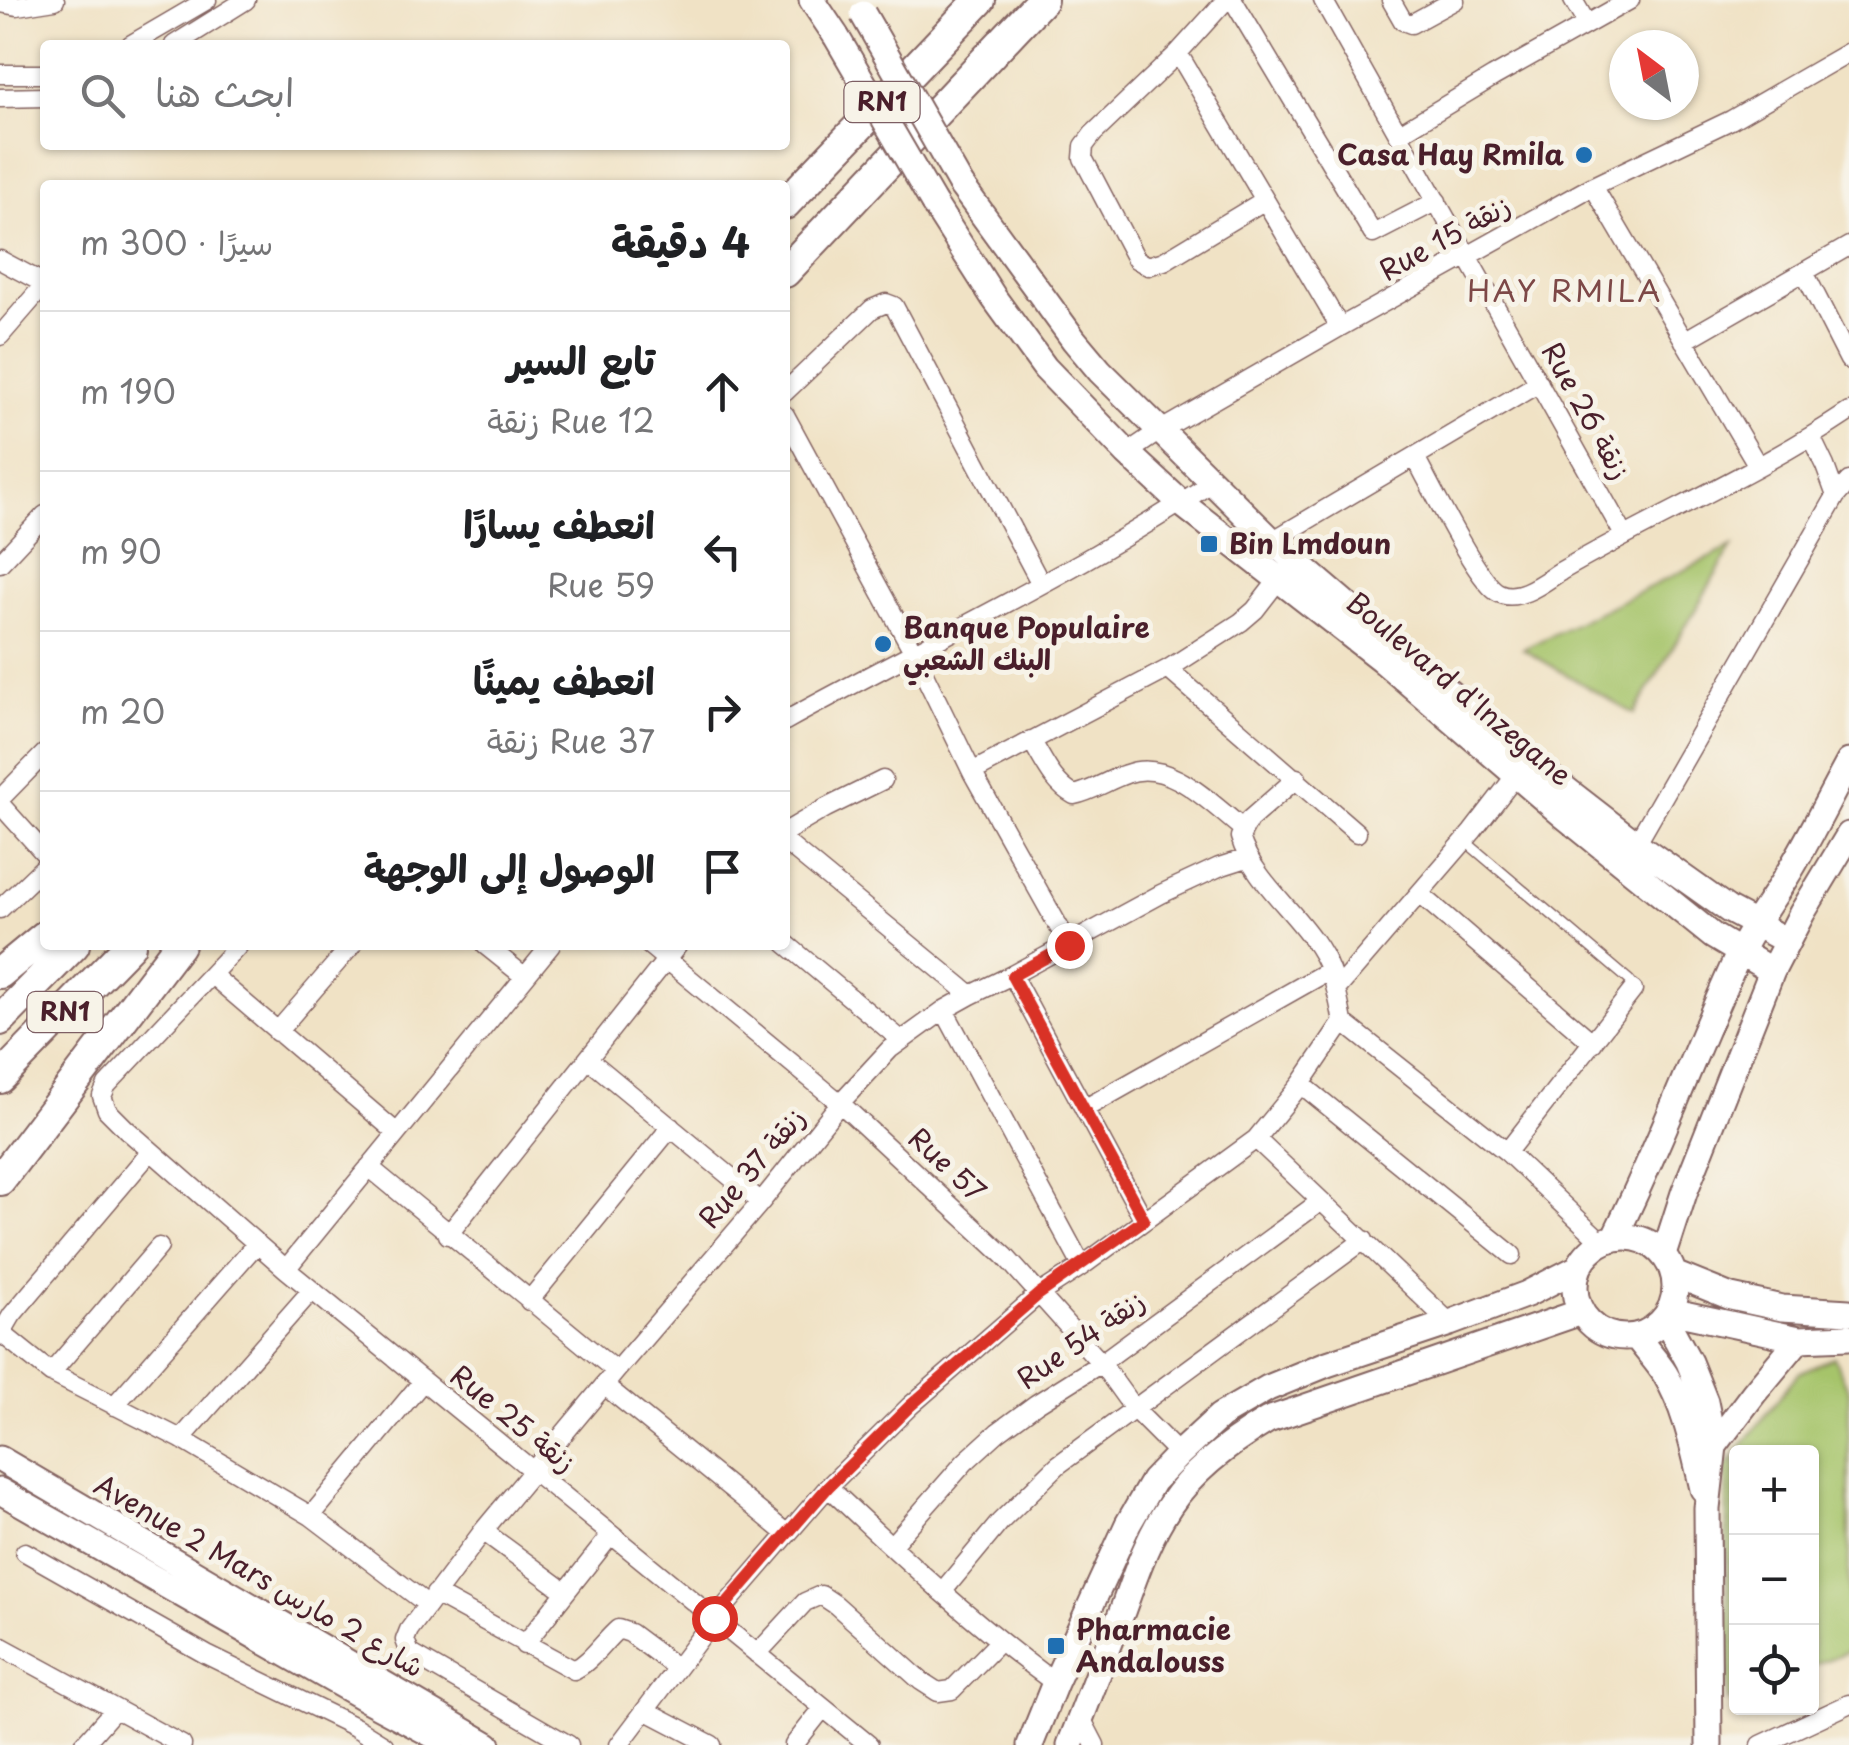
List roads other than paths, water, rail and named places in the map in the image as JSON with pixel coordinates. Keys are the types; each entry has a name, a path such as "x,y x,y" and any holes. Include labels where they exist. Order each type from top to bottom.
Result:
{"highway":[{"name":"RN1","path":"790,199 980,0"},
{"name":"RN1","path":"790,267 1042,0"},
{"path":"0,973 40,940"},
{"name":"RN1","path":"0,1020 69,950"},
{"name":"RN1","path":"0,1078 125,950"},
{"path":"0,1180 175,950"}],"street":[{"path":"0,3 17,6 55,0"},
{"path":"139,40 208,0"},
{"path":"182,40 246,0"},
{"name":"Boulevard d'Inzegane","path":"812,0 994,298 1044,368 1127,454 1181,503 1381,659 1713,936 1772,971"},
{"path":"1266,200 1154,265 1141,264 1083,158 1084,146 1094,134 1229,0 1372,234 1437,201"},
{"name":"Rue 26 زنقة","path":"1324,0 1624,534"},
{"path":"1392,0 1403,21 1411,24 1456,0"},
{"path":"1572,0 1587,24"},
{"path":"1400,133 1630,0"},
{"name":"Boulevard d'Inzegane","path":"858,7 961,185 1100,371 1272,541 1529,761 1693,886 1787,942"},
{"path":"1178,53 1340,327"},
{"name":"Rue 15 زنقة","path":"1127,454 1161,430 1340,327 1593,186 1731,120 1848,55"},
{"path":"40,74 8,75 0,95 40,97"},
{"path":"1593,186 1758,466"},
{"path":"1684,341 1849,246"},
{"path":"0,260 40,281"},
{"path":"1804,272 1849,360"},
{"path":"0,336 40,290"},
{"path":"790,387 872,308 894,306 1040,584"},
{"path":"1272,541 1539,383"},
{"path":"1415,458 1478,572 1496,592 1514,596 1624,534 1811,438 1849,412"},
{"path":"790,423 913,651 972,772 1069,945"},
{"path":"1811,438 1836,496"},
{"path":"1636,844 1836,496 1849,480"},
{"path":"790,718 1040,584 1211,482"},
{"path":"0,563 40,520"},
{"path":"972,772 1168,668 1241,622 1279,579"},
{"path":"1168,668 1357,832"},
{"path":"1031,740 1055,780 1074,795 1125,774 1152,769 1187,786 1243,829"},
{"path":"40,758 0,801 40,848"},
{"path":"1297,778 1243,829 1240,837 1247,858 1320,949 1330,970 1342,1022 1507,1152 1608,1240 1641,1239 1654,1245 1669,1264 1676,1286 1667,1314 1647,1333 1620,1338 1604,1333 1581,1312 1575,1290 1578,1268 1584,1258 1608,1240 1644,1177 1740,952 1788,876 1849,762"},
{"path":"1336,990 1465,841 1516,775"},
{"path":"790,829 883,780"},
{"path":"1669,1264 1684,1192 1772,971 1849,835"},
{"path":"790,846 971,995"},
{"name":"Rue 37 زنقة","path":"569,1745 407,1650 409,1630 431,1599 840,1103 901,1040 944,1010 1173,888 1247,858"},
{"path":"0,909 40,871"},
{"path":"1420,894 1592,1044"},
{"path":"790,947 901,1040"},
{"path":"234,950 212,975 397,1133"},
{"path":"278,1032 348,950"},
{"path":"491,950 525,977"},
{"path":"286,1269 547,950"},
{"path":"448,1234 673,952"},
{"name":"Rue 57","path":"673,952 1004,1256 1100,1363 1134,1409 1178,1454"},
{"path":"1084,1108 1330,970"},
{"name":"Rue 25 زنقة","path":"212,975 107,1085 103,1103 126,1130 286,1269 868,1745"},
{"path":"1012,976 1144,1220"},
{"path":"1507,1152 1633,990"},
{"path":"944,1010 1082,1266"},
{"path":"620,1745 714,1618 828,1487 910,1406 1039,1294 1256,1139 1301,1084 1342,1022"},
{"path":"588,1059 761,1202"},
{"path":"1301,1084 1512,1255"},
{"path":"529,1301 670,1127"},
{"path":"1256,1139 1450,1323"},
{"path":"150,1152 12,1315 4,1332 8,1341 51,1373 181,1439 311,1516 431,1599 574,1670 584,1665 618,1629 630,1632 677,1668"},
{"path":"369,1167 529,1301 786,1533"},
{"name":"Rue 54 زنقة","path":"891,1546 998,1432 1100,1363 1321,1201"},
{"path":"942,1592 1000,1522 1058,1465 1364,1240"},
{"path":"114,1406 257,1244"},
{"path":"51,1373 158,1247"},
{"path":"1669,1264 1731,1297 1782,1308 1849,1312"},
{"path":"1030,1745 1128,1524 1153,1482 1220,1416 1268,1388 1526,1294 1578,1268"},
{"path":"181,1439 312,1290"},
{"path":"1070,1745 1154,1532 1190,1480 1241,1436 1268,1420 1581,1312"},
{"path":"1667,1314 1799,1339 1849,1337"},
{"path":"1667,1314 1705,1402 1714,1446 1708,1508 1709,1745"},
{"path":"1636,1336 1674,1392 1690,1434 1708,1508"},
{"path":"1714,1446 1799,1339"},
{"path":"311,1516 423,1381"},
{"name":"Avenue 2 Mars شارع 2 مارس","path":"0,1459 488,1745"},
{"path":"828,1487 999,1642 1055,1683"},
{"name":"Avenue 2 Mars شارع 2 مارس","path":"0,1491 452,1745"},
{"path":"483,1532 566,1592"},
{"path":"524,1644 611,1535"},
{"path":"25,1552 207,1654 384,1745"},
{"path":"757,1654 804,1602 821,1595 938,1692 952,1690 999,1642"},
{"path":"0,1646 182,1745"},
{"path":"1761,1745 1849,1704"},
{"path":"794,1745 823,1708"},
{"path":"84,1745 115,1710"},
{"path":"644,1710 712,1745"},
{"path":"1081,1718 1095,1745"}],"lane":[{"path":"1465,841 1629,980 1633,990"}],"place":[{"name":"Casa Hay Rmila","path":"1584,155"},
{"name":"Bin Lmdoun","path":"1209,544"},
{"name":"Banque Populaire البنك الشعبي","path":"883,644"},
{"name":"Pharmacie Andalouss","path":"1056,1646"}],"district":[{"name":"HAY RMILA","path":"1565,292"}]}
